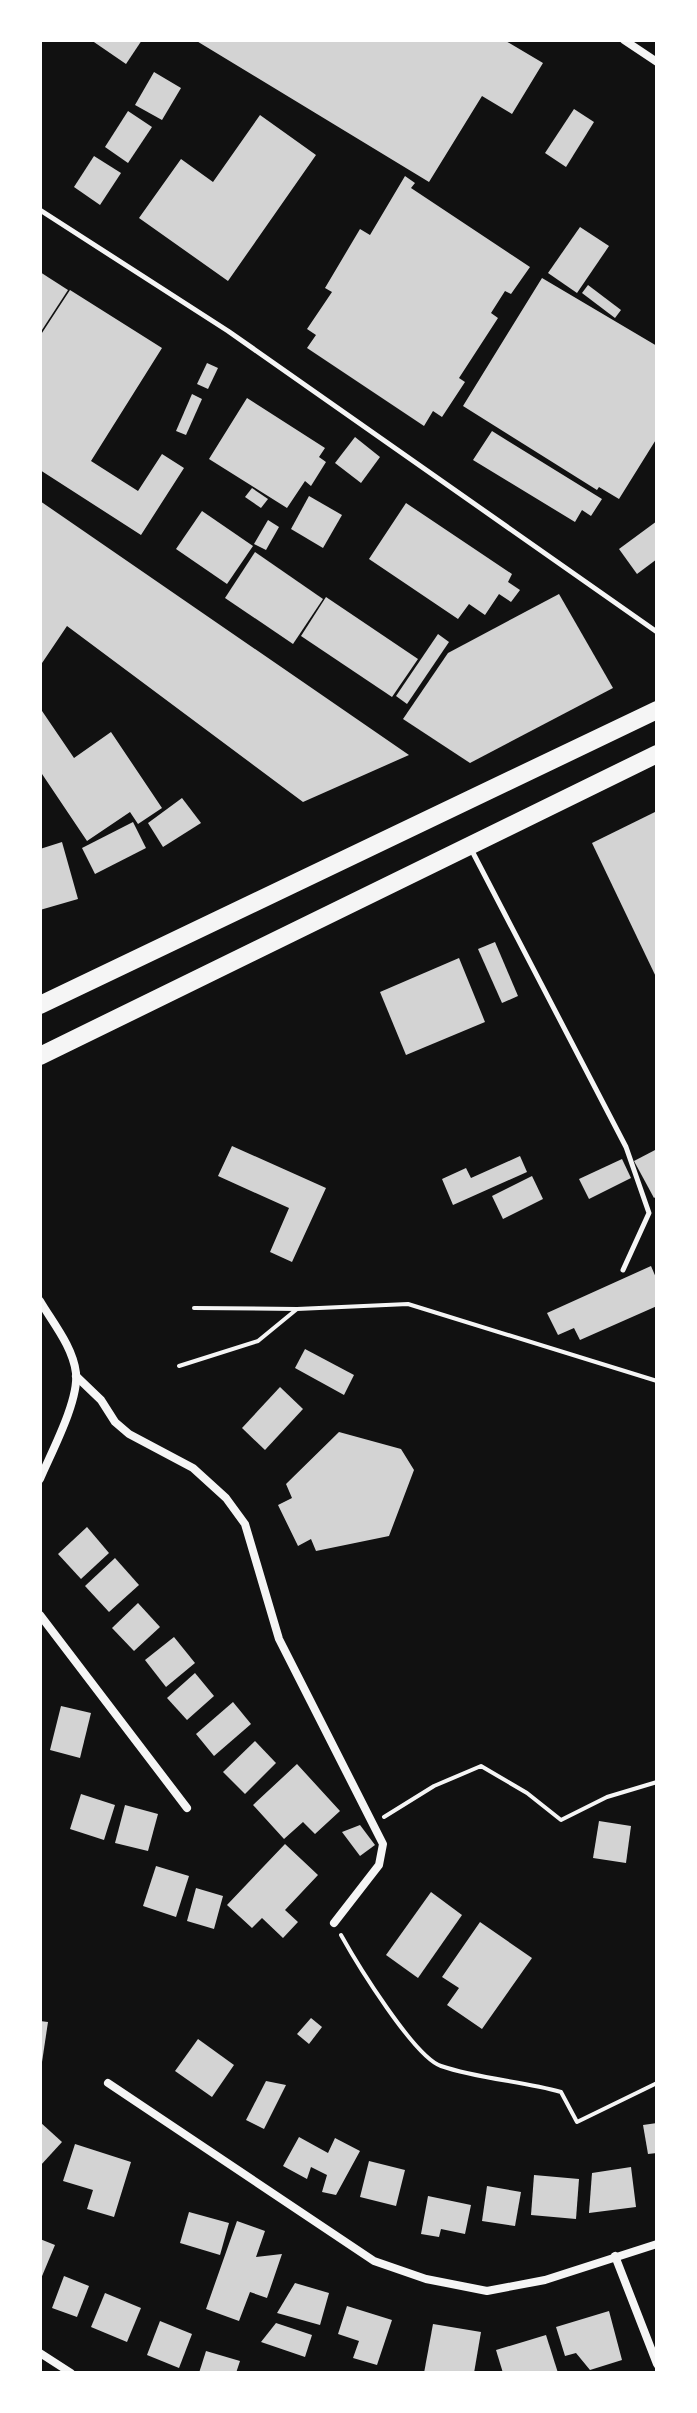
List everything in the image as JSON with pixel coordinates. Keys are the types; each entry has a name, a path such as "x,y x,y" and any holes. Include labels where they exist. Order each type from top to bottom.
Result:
{"highway":[{"path":"40,1005 657,710"},
{"path":"40,1056 657,754"}],"street":[{"path":"624,40 657,62"},
{"path":"40,1301 70,1352 76,1376 65,1419 40,1479"},
{"path":"76,1376 101,1400 115,1422 193,1468 226,1498 245,1524 279,1639 375,1822 383,1844 379,1865 334,1923"},
{"path":"40,1615 187,1808"},
{"path":"108,2083 374,2261 426,2279 487,2291 545,2280 657,2244"},
{"path":"615,2256 657,2364"},
{"path":"40,2353 71,2373"}],"lane":[{"path":"40,210 228,331 657,632"},
{"path":"469,845 626,1147 649,1213 623,1270"}],"path":[{"path":"194,1308 297,1309 408,1304 657,1381"},
{"path":"179,1366 258,1341 297,1309"},
{"path":"375,1822 434,1786 481,1766 527,1793 561,1820 607,1797 657,1782"},
{"path":"334,1923 363,1974 405,2031 438,2066 561,2092 577,2122 657,2083"}],"building":[{"path":"91,40 142,40 126,64"},
{"path":"195,40 504,40 543,63 512,114 482,96 429,182"},
{"path":"154,72 181,88 162,120 135,105"},
{"path":"574,109 594,122 566,167 545,153"},
{"path":"128,111 152,127 128,163 105,147"},
{"path":"260,115 316,155 228,281 139,218 181,159 213,182"},
{"path":"94,156 121,173 100,205 74,187"},
{"path":"405,176 415,183 411,188 530,267 511,294 505,291 491,313 498,318 459,378 465,382 442,417 433,411 424,426 307,348 316,335 307,329 332,292 325,288 360,229 370,235"},
{"path":"580,227 609,246 577,293 548,273"},
{"path":"40,272 68,290 40,333"},
{"path":"542,278 657,346 657,438 619,499 599,487 597,490 463,406"},
{"path":"588,285 621,310 615,318 582,293"},
{"path":"70,290 162,348 91,461 138,491 162,454 184,468 141,535 40,470 40,336"},
{"path":"207,363 218,368 208,389 197,384"},
{"path":"192,394 202,399 186,435 176,431"},
{"path":"247,398 325,448 319,457 326,462 311,486 305,481 287,508 209,459"},
{"path":"492,431 602,499 591,516 582,510 575,522 473,460"},
{"path":"355,437 380,457 361,483 335,463"},
{"path":"252,488 268,499 261,508 245,497"},
{"path":"309,496 342,515 323,548 291,529"},
{"path":"40,501 409,755 303,802 67,626 40,666"},
{"path":"406,503 512,574 508,582 520,590 511,602 499,594 485,615 469,604 458,619 369,559"},
{"path":"202,511 253,546 227,584 176,549"},
{"path":"268,520 279,527 266,550 254,544"},
{"path":"657,521 657,559 637,574 619,549"},
{"path":"255,552 323,599 293,644 225,598"},
{"path":"559,594 613,688 470,763 403,719 448,653"},
{"path":"326,597 418,659 392,697 301,636"},
{"path":"438,634 449,642 407,704 396,696"},
{"path":"40,708 74,758 111,732 162,808 138,824 130,812 87,841 40,771"},
{"path":"182,798 201,823 163,847 148,823"},
{"path":"657,811 657,979 592,843"},
{"path":"133,822 146,848 95,874 82,848"},
{"path":"62,842 78,899 40,910 40,849"},
{"path":"495,942 518,996 502,1003 478,949"},
{"path":"459,958 485,1022 406,1055 380,992"},
{"path":"232,1146 326,1188 292,1262 270,1252 289,1208 218,1176"},
{"path":"657,1149 657,1196 654,1198 634,1161"},
{"path":"520,1156 527,1172 453,1205 442,1179 466,1168 471,1178"},
{"path":"622,1159 631,1178 589,1199 579,1179"},
{"path":"532,1176 543,1199 503,1219 492,1196"},
{"path":"651,1266 657,1280 657,1306 580,1340 574,1328 558,1335 547,1313"},
{"path":"305,1349 354,1375 344,1395 295,1368"},
{"path":"280,1387 303,1409 265,1450 242,1428"},
{"path":"339,1432 401,1449 414,1470 389,1536 316,1551 311,1539 298,1546 278,1505 292,1498 286,1484"},
{"path":"87,1527 109,1553 81,1579 58,1554"},
{"path":"115,1558 139,1585 109,1612 85,1586"},
{"path":"138,1603 160,1627 134,1651 112,1628"},
{"path":"174,1637 195,1663 166,1687 145,1660"},
{"path":"195,1673 214,1696 187,1720 167,1698"},
{"path":"233,1702 251,1724 214,1756 196,1734"},
{"path":"61,1706 91,1713 80,1758 50,1750"},
{"path":"255,1741 276,1763 245,1794 223,1772"},
{"path":"297,1764 340,1811 315,1834 303,1822 284,1839 253,1805"},
{"path":"81,1794 115,1805 104,1840 70,1829"},
{"path":"125,1805 158,1814 148,1851 115,1843"},
{"path":"599,1821 631,1826 626,1863 593,1858"},
{"path":"360,1825 375,1845 360,1856 342,1832"},
{"path":"285,1844 318,1875 285,1910 298,1922 283,1938 262,1918 252,1928 227,1905"},
{"path":"156,1866 189,1876 176,1917 143,1906"},
{"path":"196,1888 223,1896 214,1929 187,1921"},
{"path":"431,1892 462,1915 418,1978 386,1955"},
{"path":"480,1922 532,1958 482,2029 447,2005 459,1988 442,1977"},
{"path":"311,2018 322,2027 309,2044 297,2034"},
{"path":"40,2021 48,2022 42,2062 40,2062"},
{"path":"198,2039 234,2065 212,2097 175,2071"},
{"path":"266,2081 286,2085 264,2129 246,2120"},
{"path":"40,2122 62,2142 40,2166"},
{"path":"657,2123 657,2153 648,2154 643,2125"},
{"path":"299,2137 328,2153 335,2138 360,2151 336,2195 322,2192 327,2175 311,2167 307,2179 283,2166"},
{"path":"75,2144 131,2162 114,2217 87,2209 93,2190 63,2181"},
{"path":"369,2161 405,2170 396,2206 360,2197"},
{"path":"631,2167 636,2207 589,2213 592,2173"},
{"path":"534,2175 579,2179 576,2219 531,2215"},
{"path":"487,2186 521,2192 515,2226 482,2221"},
{"path":"428,2196 471,2205 465,2234 441,2229 439,2237 421,2234"},
{"path":"189,2212 229,2223 220,2255 180,2243"},
{"path":"237,2221 265,2231 256,2257 282,2254 267,2298 250,2292 239,2321 206,2309"},
{"path":"40,2239 55,2245 40,2281"},
{"path":"64,2276 89,2286 77,2317 52,2308"},
{"path":"295,2283 329,2293 320,2325 277,2313"},
{"path":"105,2293 141,2308 127,2342 91,2327"},
{"path":"347,2306 392,2320 377,2365 353,2358 359,2341 338,2334"},
{"path":"609,2311 622,2360 590,2370 576,2353 565,2356 556,2327"},
{"path":"160,2321 192,2334 179,2368 147,2355"},
{"path":"276,2323 312,2335 305,2357 261,2342"},
{"path":"433,2324 481,2332 474,2373 424,2373"},
{"path":"546,2335 558,2373 503,2373 496,2350"},
{"path":"206,2351 240,2361 236,2373 199,2373"}]}
